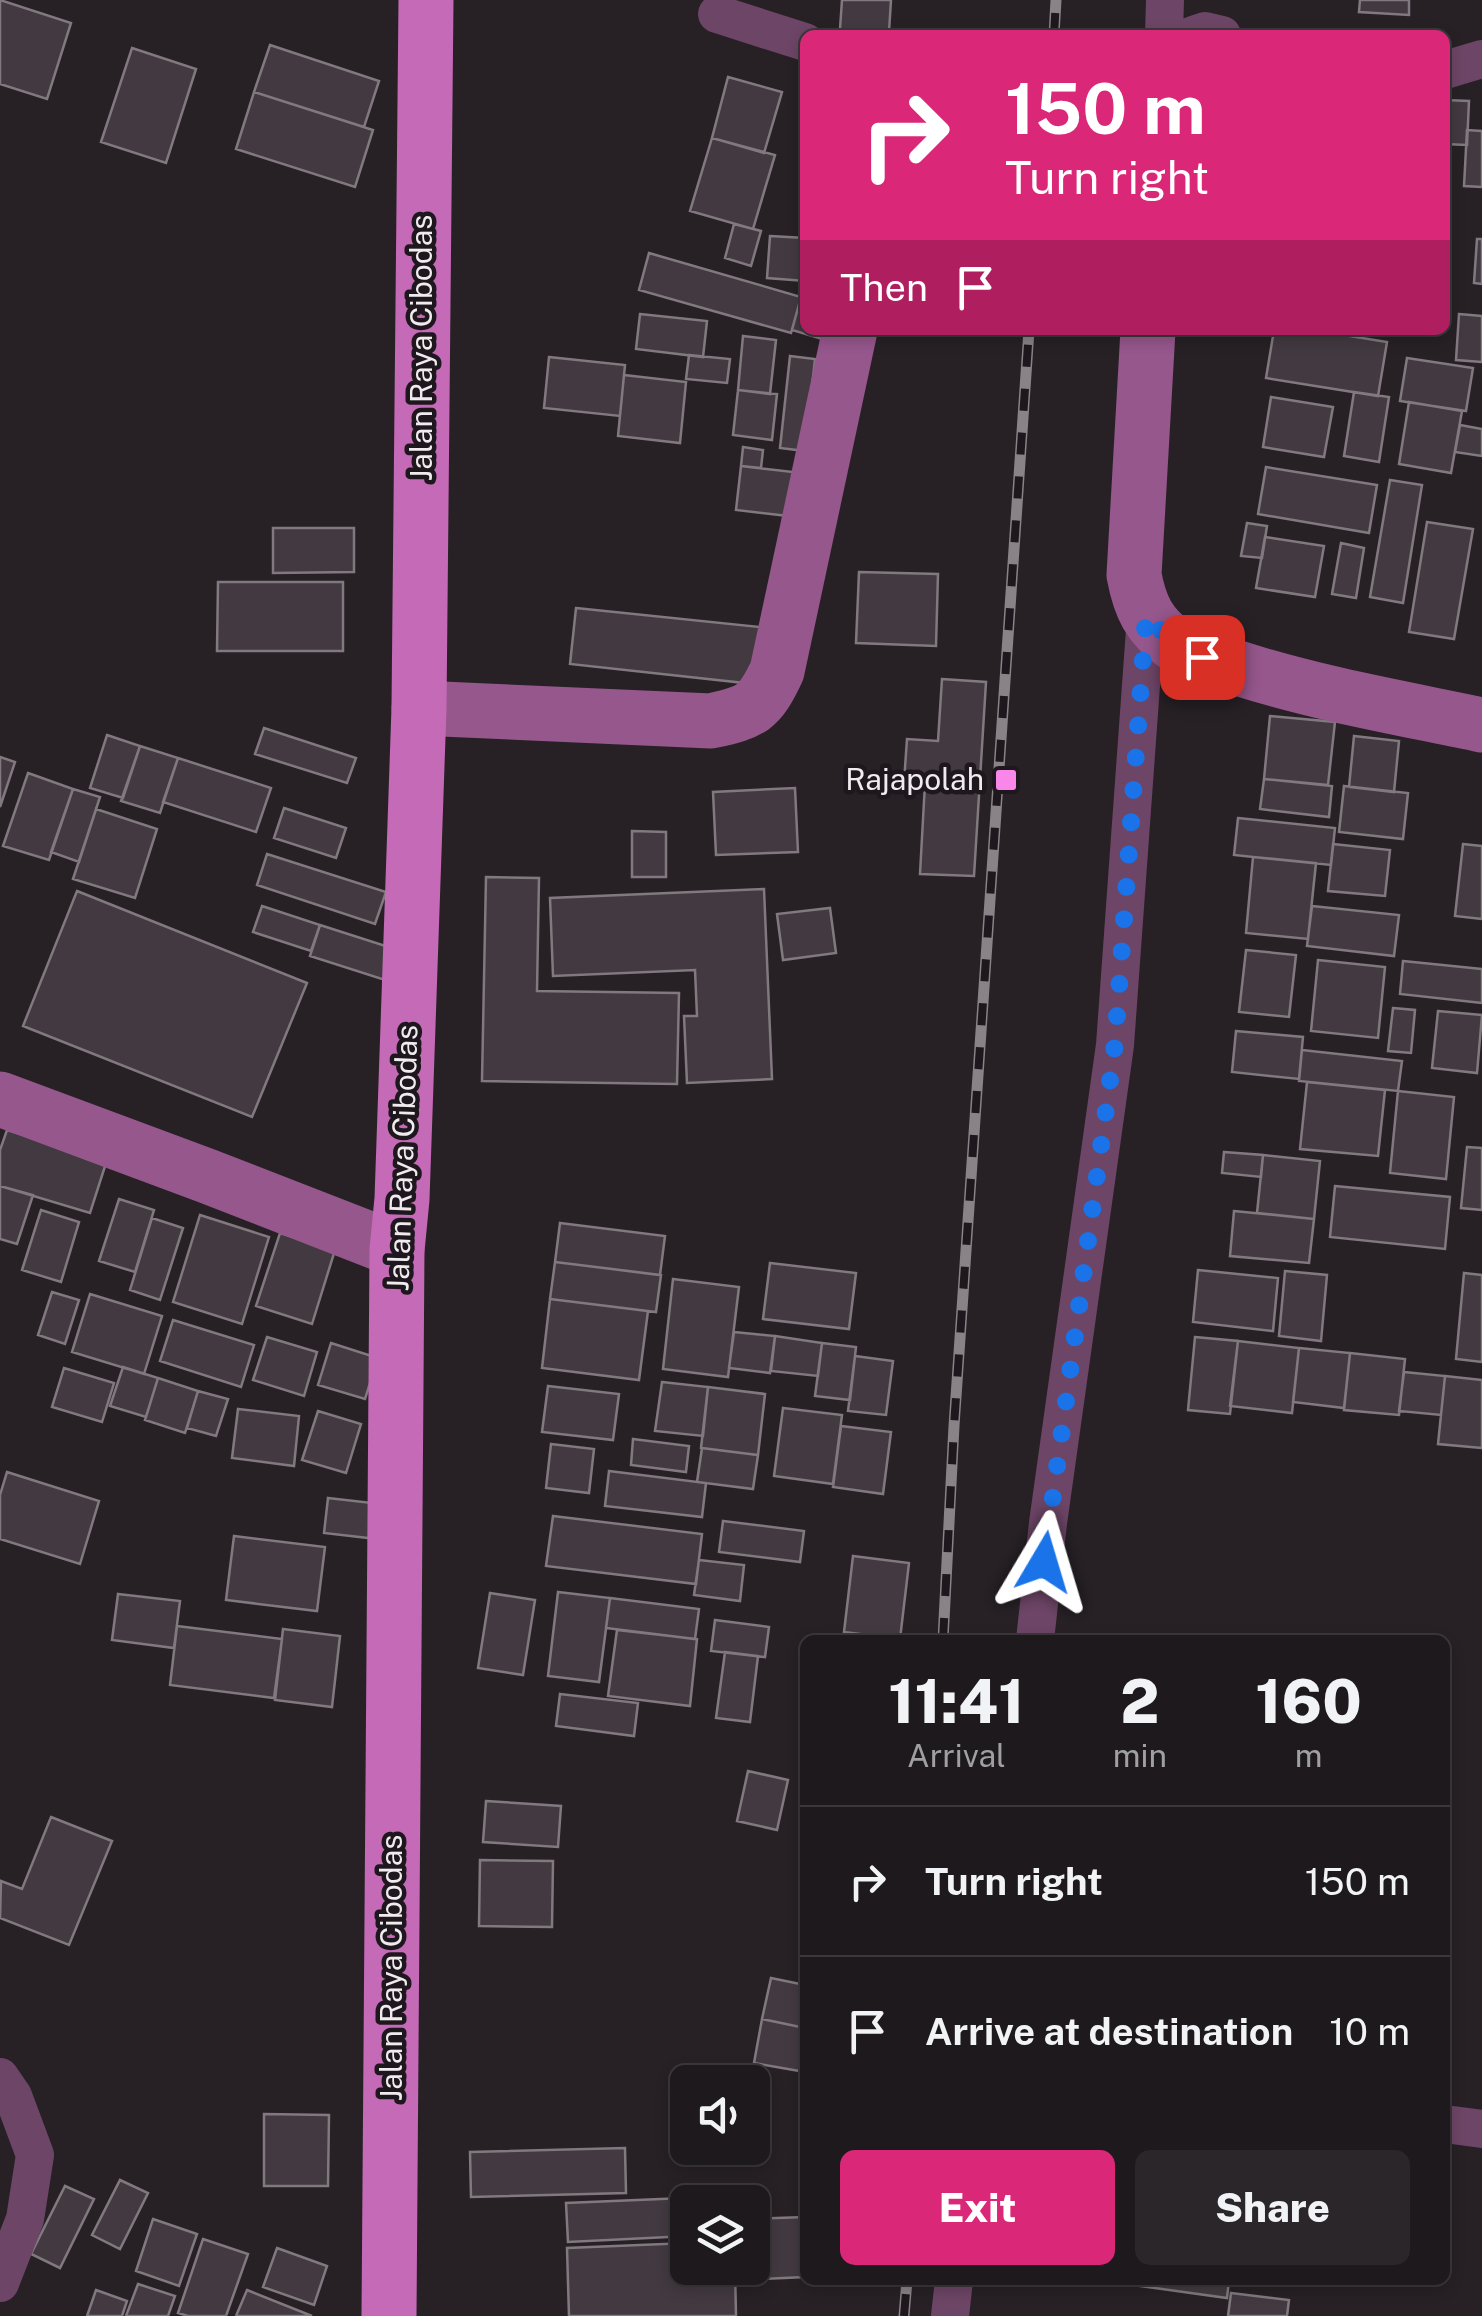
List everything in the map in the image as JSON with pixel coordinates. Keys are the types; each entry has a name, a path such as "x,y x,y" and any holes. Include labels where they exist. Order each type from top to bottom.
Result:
{"highway":[{"name":"Jalan Raya Cibodas","path":"389,2316 397,1250 419,708 426,0"}],"main road":[{"path":"419,708 711,720 742,714 764,699 778,671 849,335"},
{"path":"1148,335 1134,575 1146,616 1177,646 1202,657 1289,684 1482,725"},
{"path":"0,1099 397,1250"}],"street":[{"path":"1164,0 1164,30"},
{"path":"718,14 800,40"},
{"path":"1450,69 1482,59"},
{"path":"1036,1635 1115,1044 1146,616"},
{"path":"0,2077 13,2096 34,2155 25,2219 0,2284"},
{"path":"1450,2125 1482,2130"},
{"path":"950,2316 953,2285"}],"building":[{"path":"0,0 71,23 47,99 0,84"},
{"path":"842,0 891,0 889,30 840,29"},
{"path":"1360,0 1409,0 1409,15 1359,12"},
{"path":"270,45 379,81 364,127 254,92"},
{"path":"132,48 196,69 166,163 101,142"},
{"path":"728,77 782,92 764,153 712,138"},
{"path":"254,92 373,130 355,187 236,149"},
{"path":"1450,100 1469,101 1467,145 1450,144"},
{"path":"1467,130 1482,131 1482,187 1464,186"},
{"path":"712,138 775,155 753,229 690,211"},
{"path":"734,224 761,231 751,266 725,258"},
{"path":"770,236 800,238 800,281 767,278"},
{"path":"1477,239 1482,239 1482,284 1474,283"},
{"path":"649,253 800,297 800,301 791,333 639,290"},
{"path":"800,301 800,332 792,330"},
{"path":"640,314 707,321 703,357 636,349"},
{"path":"1459,314 1482,316 1482,362 1456,360"},
{"path":"1273,335 1344,335 1387,342 1378,396 1266,378"},
{"path":"743,336 776,340 770,394 738,390"},
{"path":"689,355 730,359 727,383 686,379"},
{"path":"790,356 815,359 805,451 780,448"},
{"path":"549,357 625,365 620,416 544,408"},
{"path":"1407,358 1473,368 1466,411 1400,401"},
{"path":"624,375 686,382 680,443 618,436"},
{"path":"738,390 777,394 772,440 733,435"},
{"path":"1354,392 1389,397 1379,462 1344,456"},
{"path":"1271,397 1333,407 1324,457 1263,447"},
{"path":"1409,402 1462,411 1451,473 1399,464"},
{"path":"1460,425 1482,429 1482,456 1455,452"},
{"path":"743,447 763,450 761,468 741,466"},
{"path":"741,466 802,473 797,517 736,510"},
{"path":"1266,467 1377,485 1369,533 1258,514"},
{"path":"1390,480 1422,485 1403,603 1370,597"},
{"path":"1427,522 1473,529 1454,639 1409,632"},
{"path":"1247,523 1267,526 1262,558 1241,556"},
{"path":"273,528 354,528 354,572 273,573"},
{"path":"1265,537 1324,546 1315,597 1256,588"},
{"path":"1341,543 1364,548 1356,598 1332,594"},
{"path":"859,572 938,574 936,646 856,643"},
{"path":"218,582 343,582 343,651 217,651"},
{"path":"576,608 760,627 754,684 570,664"},
{"path":"942,679 986,682 974,876 920,874 925,783 904,782 907,739 938,741"},
{"path":"1270,716 1335,722 1328,785 1264,779"},
{"path":"264,728 356,758 347,783 255,754"},
{"path":"107,735 140,746 123,798 90,788"},
{"path":"1354,736 1399,741 1394,792 1349,787"},
{"path":"140,746 178,758 160,813 121,801"},
{"path":"0,757 15,762 0,807"},
{"path":"178,758 271,788 256,832 163,802"},
{"path":"28,773 73,789 49,860 3,846"},
{"path":"1264,779 1332,786 1329,817 1260,809"},
{"path":"1344,786 1408,793 1403,839 1339,832"},
{"path":"795,788 798,852 716,855 713,792"},
{"path":"73,789 100,797 79,862 51,852"},
{"path":"284,808 346,828 336,858 274,838"},
{"path":"96,809 157,829 135,898 73,879"},
{"path":"1238,818 1335,828 1331,865 1234,855"},
{"path":"632,831 666,832 666,877 632,877"},
{"path":"1333,844 1390,850 1385,896 1328,891"},
{"path":"1463,844 1482,846 1482,919 1455,916"},
{"path":"267,854 386,892 375,924 257,885"},
{"path":"1253,857 1316,863 1308,939 1246,933"},
{"path":"486,877 539,878 537,991 679,993 677,1084 482,1081"},
{"path":"764,889 772,1079 687,1083 684,1016 697,1016 695,970 553,976 550,898"},
{"path":"77,891 307,983 252,1117 23,1026"},
{"path":"262,906 320,925 311,951 253,932"},
{"path":"1312,906 1399,915 1394,956 1307,946"},
{"path":"830,908 836,953 783,960 777,914"},
{"path":"320,925 395,949 385,980 310,956"},
{"path":"1246,950 1296,955 1289,1017 1239,1012"},
{"path":"1318,960 1385,967 1378,1038 1311,1031"},
{"path":"1403,961 1482,969 1482,1003 1400,994"},
{"path":"1393,1008 1415,1010 1411,1053 1388,1051"},
{"path":"1438,1011 1482,1015 1477,1073 1432,1068"},
{"path":"1236,1031 1303,1037 1299,1079 1232,1072"},
{"path":"1302,1050 1402,1061 1398,1091 1299,1081"},
{"path":"1307,1082 1385,1090 1378,1156 1300,1149"},
{"path":"1398,1091 1454,1097 1446,1179 1390,1173"},
{"path":"7,1130 107,1160 90,1213 0,1186 0,1150"},
{"path":"1467,1147 1482,1148 1482,1210 1461,1208"},
{"path":"1224,1152 1263,1155 1261,1177 1222,1173"},
{"path":"1263,1155 1320,1161 1314,1219 1257,1213"},
{"path":"0,1186 33,1195 17,1244 0,1239"},
{"path":"1335,1186 1450,1197 1445,1249 1330,1237"},
{"path":"119,1199 154,1210 135,1272 99,1261"},
{"path":"41,1210 79,1222 61,1282 22,1270"},
{"path":"1234,1211 1314,1219 1309,1263 1230,1256"},
{"path":"200,1215 269,1237 242,1324 173,1302"},
{"path":"152,1218 183,1228 160,1300 130,1290"},
{"path":"560,1223 665,1236 660,1275 555,1262"},
{"path":"280,1233 335,1250 312,1324 256,1306"},
{"path":"555,1262 661,1275 656,1312 550,1299"},
{"path":"770,1263 856,1273 849,1329 763,1319"},
{"path":"1198,1270 1278,1278 1273,1331 1193,1322"},
{"path":"1285,1271 1327,1275 1321,1341 1279,1336"},
{"path":"1464,1273 1482,1275 1482,1362 1456,1359"},
{"path":"673,1279 739,1287 728,1377 663,1369"},
{"path":"52,1292 79,1300 65,1344 38,1335"},
{"path":"90,1294 162,1316 144,1374 72,1352"},
{"path":"550,1299 648,1311 639,1380 542,1368"},
{"path":"173,1320 254,1345 241,1387 160,1361"},
{"path":"734,1332 775,1336 770,1373 729,1368"},
{"path":"775,1336 822,1343 818,1376 771,1371"},
{"path":"267,1337 317,1352 304,1396 253,1380"},
{"path":"1195,1337 1238,1341 1230,1414 1188,1410"},
{"path":"1238,1341 1299,1348 1292,1413 1230,1406"},
{"path":"331,1343 378,1358 365,1399 318,1385"},
{"path":"822,1343 856,1347 850,1400 815,1396"},
{"path":"1299,1348 1350,1353 1344,1408 1293,1402"},
{"path":"1350,1353 1405,1359 1399,1415 1344,1410"},
{"path":"855,1356 893,1361 886,1415 848,1411"},
{"path":"123,1367 158,1378 146,1417 110,1406"},
{"path":"64,1368 114,1383 102,1422 52,1407"},
{"path":"1404,1372 1445,1376 1441,1415 1399,1411"},
{"path":"1445,1376 1482,1380 1482,1448 1438,1444"},
{"path":"158,1378 198,1391 185,1433 145,1420"},
{"path":"662,1382 708,1387 703,1436 655,1431"},
{"path":"548,1386 619,1394 613,1440 542,1432"},
{"path":"708,1387 765,1394 758,1455 701,1448"},
{"path":"198,1391 228,1399 216,1436 187,1428"},
{"path":"783,1408 842,1415 833,1484 774,1476"},
{"path":"238,1409 299,1416 294,1466 232,1458"},
{"path":"318,1411 361,1424 346,1473 302,1460"},
{"path":"841,1426 891,1432 883,1494 833,1487"},
{"path":"633,1439 689,1446 686,1472 631,1465"},
{"path":"551,1444 594,1449 589,1493 546,1488"},
{"path":"702,1448 758,1455 753,1489 697,1482"},
{"path":"609,1471 706,1483 702,1517 605,1506"},
{"path":"7,1472 99,1501 80,1564 0,1539 0,1495"},
{"path":"328,1498 381,1504 377,1539 324,1533"},
{"path":"553,1516 702,1534 696,1584 546,1566"},
{"path":"723,1521 804,1531 800,1562 719,1552"},
{"path":"234,1536 325,1547 317,1611 226,1600"},
{"path":"853,1556 909,1563 900,1635 844,1632"},
{"path":"699,1560 744,1565 740,1601 694,1595"},
{"path":"558,1592 610,1598 599,1682 548,1676"},
{"path":"490,1593 535,1600 523,1675 478,1668"},
{"path":"118,1594 180,1601 174,1648 112,1640"},
{"path":"610,1598 699,1609 695,1639 606,1628"},
{"path":"715,1620 769,1627 765,1657 711,1651"},
{"path":"177,1626 282,1639 274,1698 170,1685"},
{"path":"283,1629 340,1636 332,1707 275,1700"},
{"path":"617,1630 697,1639 690,1706 608,1696"},
{"path":"725,1652 758,1656 750,1722 716,1718"},
{"path":"560,1694 638,1703 634,1736 556,1726"},
{"path":"748,1771 788,1780 777,1830 737,1821"},
{"path":"486,1801 561,1806 558,1847 483,1842"},
{"path":"51,1817 112,1841 69,1945 0,1918 1,1881 22,1889"},
{"path":"480,1860 553,1861 552,1927 479,1926"},
{"path":"771,1978 800,1984 800,2027 762,2019"},
{"path":"762,2019 800,2027 800,2071 754,2063"},
{"path":"264,2114 329,2115 328,2186 264,2186"},
{"path":"625,2148 626,2193 471,2197 470,2152"},
{"path":"120,2180 148,2193 120,2249 92,2235"},
{"path":"65,2186 94,2199 60,2268 31,2254"},
{"path":"670,2199 670,2237 568,2242 566,2203"},
{"path":"800,2217 800,2277 770,2279 770,2218"},
{"path":"153,2219 197,2234 179,2286 136,2271"},
{"path":"203,2239 248,2254 226,2316 178,2313"},
{"path":"670,2244 670,2285 735,2285 736,2316 569,2316 567,2248"},
{"path":"277,2248 327,2266 314,2305 263,2287"},
{"path":"138,2284 175,2296 168,2316 126,2316"},
{"path":"1133,2285 1228,2285 1227,2298"},
{"path":"96,2290 127,2301 122,2316 87,2316"},
{"path":"247,2290 312,2316 236,2316"},
{"path":"1231,2293 1289,2300 1287,2316 1228,2316"}],"railway":[{"path":"1054,30 1056,0"},
{"path":"943,1635 1029,335"},
{"path":"904,2316 907,2285"}],"place":[{"name":"Rajapolah","path":"1006,780"}],"route":[{"path":"1044,1562 1115,1044 1146,616 1177,646 1202,657"}]}
